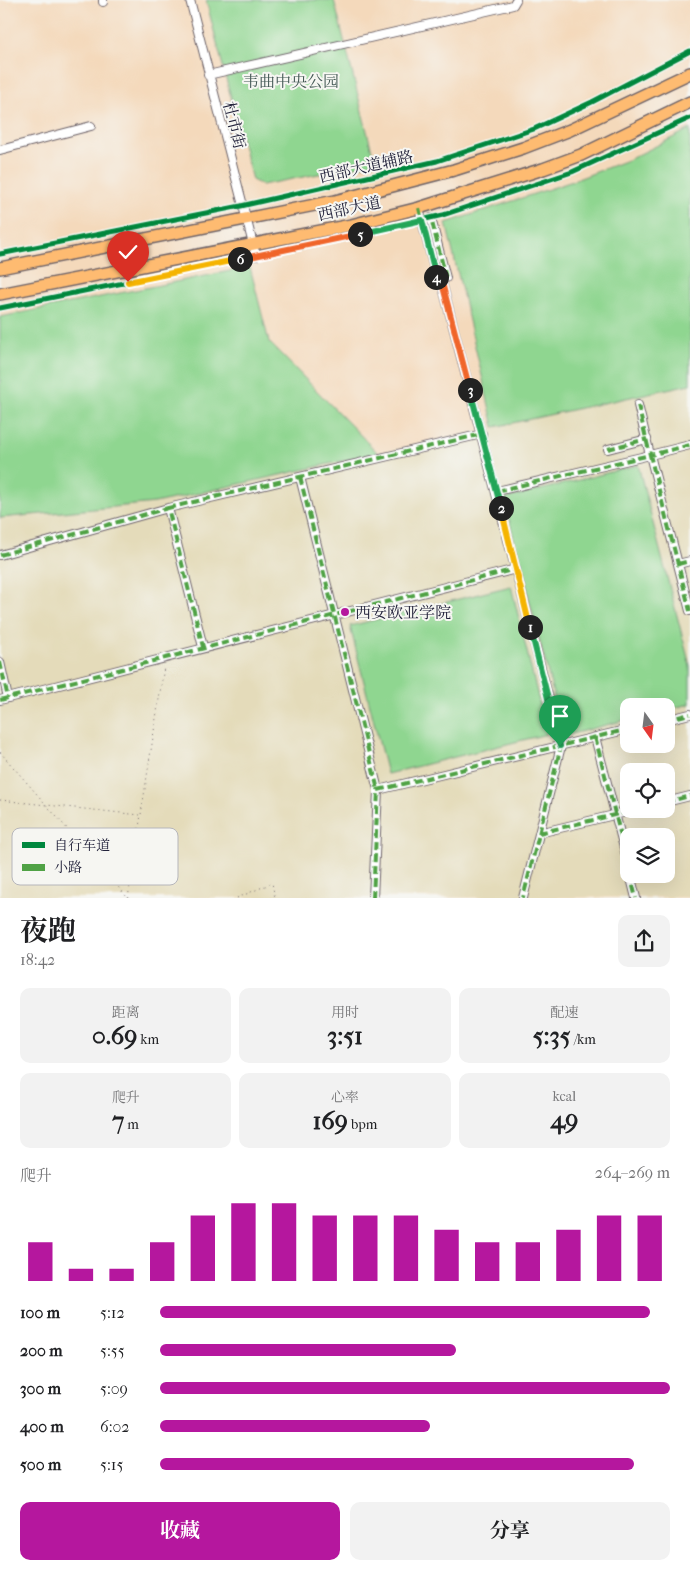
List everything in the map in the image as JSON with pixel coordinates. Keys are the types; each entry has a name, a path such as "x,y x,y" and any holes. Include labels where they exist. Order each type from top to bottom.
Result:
{"main road":[{"name":"西部大道","path":"0,268 372,192 454,170 523,148 570,130 690,73"},
{"name":"西部大道","path":"0,294 351,225 418,208 534,172 581,155 690,102"}],"street":[{"name":"杜市街","path":"190,0 241,206 247,218 256,256"},
{"path":"208,75 513,6 516,0"},
{"path":"0,150 91,126"},
{"path":"418,208 437,280 446,278 431,218"},
{"path":"441,279 497,490 560,746 523,898"},
{"path":"638,405 690,611"},
{"path":"0,555 168,508 482,434"},
{"path":"608,448 647,439"},
{"path":"497,490 690,445"},
{"path":"300,477 378,790 373,898"},
{"path":"168,508 203,647"},
{"path":"678,564 690,560"},
{"path":"0,700 516,569"},
{"path":"0,662 8,698"},
{"path":"675,718 690,714"},
{"path":"378,790 620,731"},
{"path":"595,737 620,834"},
{"path":"675,800 690,796"},
{"path":"539,833 620,814"},
{"path":"632,883 636,898"}],"path":[{"path":"138,828 166,657"},
{"path":"0,752 66,828"},
{"path":"0,800 140,815"},
{"path":"236,898 272,883 275,898"},
{"path":"116,885 127,898"},
{"path":"127,898 129,885"}],"shaded area":[{"name":"西安欧亚学院","path":"690,384 690,897 0,898 0,518 155,503"}],"green space":[{"name":"韦曲中央公园","path":"206,0 334,0 375,163 262,185 252,180"},
{"path":"690,129 690,384 494,427 446,223 570,182 630,159"},
{"path":"250,267 269,342 378,453 155,503 0,518 0,317"},
{"path":"638,465 690,666 690,704 675,708 675,698 620,698 620,721 564,736 504,499"},
{"path":"511,586 547,734 387,774 350,626"}],"marked path":[{"path":"419,208 437,280 446,278 431,218"},
{"path":"441,279 561,746 523,898"},
{"path":"638,405 650,455 690,445"},
{"path":"168,508 482,434"},
{"path":"608,449 647,439"},
{"path":"497,491 650,455 690,611"},
{"path":"300,477 378,790"},
{"path":"0,555 168,508 203,647"},
{"path":"678,564 690,561"},
{"path":"0,700 516,569"},
{"path":"0,662 8,698"},
{"path":"675,718 690,714"},
{"path":"373,898 378,790 620,731"},
{"path":"595,737 620,833"},
{"path":"675,800 690,796"},
{"path":"539,833 620,814"},
{"path":"632,883 636,898"}],"cycle path":[{"name":"西部大道辅路","path":"0,254 241,206 437,161 534,129 592,102 690,51"},
{"path":"0,308 331,241 443,215 572,172 690,118"}],"place":[{"name":"西安欧亚学院","path":"345,612"}],"route":[{"path":"128,282 331,241 422,220 437,280 441,279 497,490 560,746"}]}
